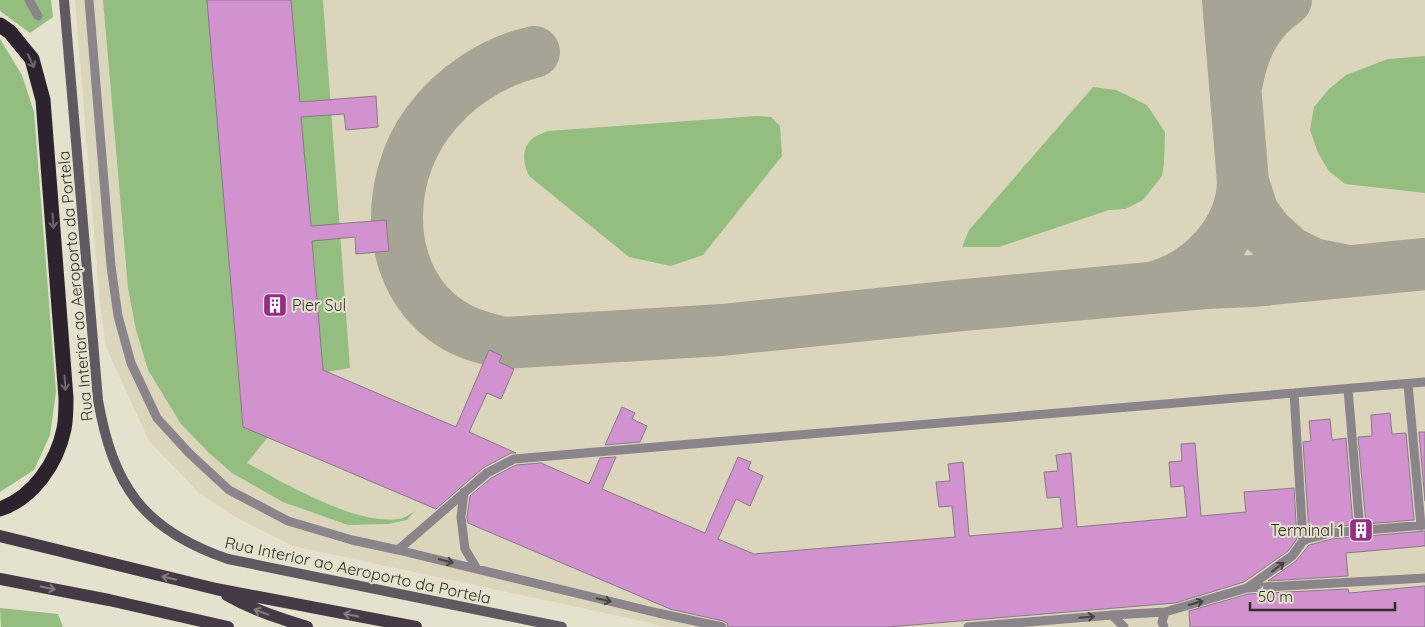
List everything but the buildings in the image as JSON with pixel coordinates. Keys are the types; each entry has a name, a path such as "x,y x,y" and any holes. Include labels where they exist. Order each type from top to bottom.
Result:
{"highway":[{"path":"0,25 10,32 32,59 43,100 66,398 64,430 52,463 33,488 13,505 0,509"}],"main road":[{"path":"0,536 216,589 416,627"},
{"path":"0,579 109,600 228,627"},
{"path":"216,589 247,606 307,627"}],"street":[{"name":"Rua Interior ao Aeroporto da Portela","path":"64,0 98,400 104,432 113,461 126,487 140,506 160,525 182,540 204,551 228,559 562,627"}],"lane":[{"path":"29,0 38,16"},
{"path":"89,0 118,316 131,363 157,418 189,453 229,490 288,521 352,540 722,627"},
{"path":"398,550 487,473 514,459 1425,382"},
{"path":"1247,588 1292,556 1303,541 1331,533 1423,526 1408,384"},
{"path":"1348,388 1360,531"},
{"path":"1294,393 1303,541"},
{"path":"464,492 461,517 466,549 477,569"},
{"path":"968,627 1165,612 1247,588 1425,578"},
{"path":"1164,627 1162,622 1165,612"},
{"path":"1112,615 1124,627"}],"shaded area":[{"path":"75,0 1425,0 1425,627 663,627 293,546 239,519 199,493 149,441 106,347 100,305"}],"green space":[{"path":"0,0 51,0 53,17 30,33 0,11"},
{"path":"103,0 323,0 350,368 320,373 247,463 320,501 361,516 398,519 415,511 407,520 388,524 348,525 283,502 232,473 209,453 181,424 148,370 136,330 128,288"},
{"path":"0,39 22,75 34,112 56,392 50,435 34,470 0,492"},
{"path":"1425,56 1425,193 1345,184 1329,171 1318,153 1310,130 1314,107 1329,89 1346,75 1388,59"},
{"path":"1093,87 1116,90 1147,105 1165,132 1162,176 1143,200 1125,209 1109,210 999,247 962,247 969,230"},
{"path":"757,116 771,117 780,126 782,156 703,255 671,266 629,257 529,176 525,166 526,146 535,137 548,131"},
{"path":"0,608 58,614 63,627 1,627"}],"taxiway":[{"path":"1228,0 1243,182 1253,213 1267,232 1289,252 1313,264 1343,270"},
{"path":"1237,82 1243,58 1252,36 1267,17 1286,0"},
{"path":"534,52 518,56 489,69 462,87 438,109 414,146 403,172 398,200 397,228 402,256 412,281 428,304 456,327 503,343 722,330 964,305 1205,283 1252,281 1425,264"},
{"path":"1158,286 1175,280 1190,271 1217,247 1228,233 1236,217 1241,200 1243,182"}],"place":[{"name":"Pier Sul","path":"275,305"},
{"name":"Terminal 1","path":"1361,530"}]}
